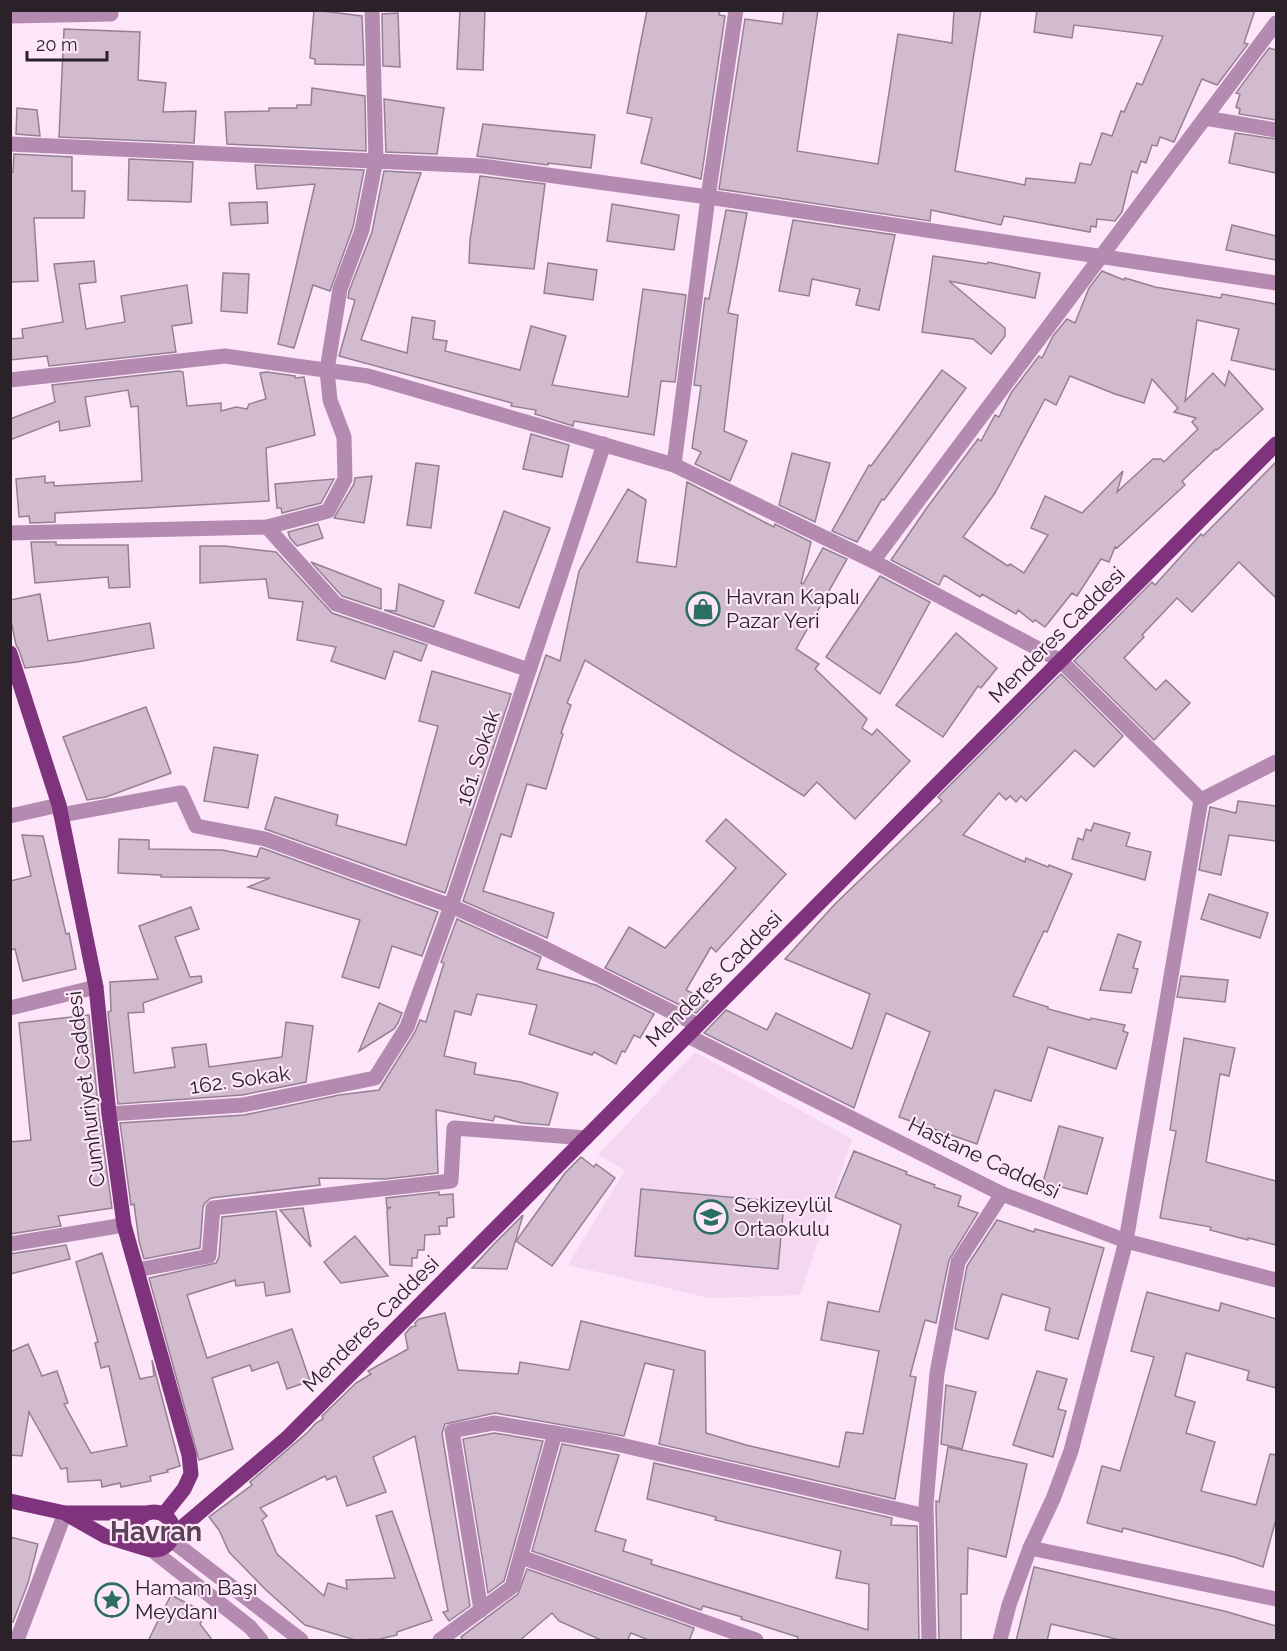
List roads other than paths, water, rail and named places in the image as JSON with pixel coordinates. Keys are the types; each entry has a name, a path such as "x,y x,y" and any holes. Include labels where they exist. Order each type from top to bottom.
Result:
{"main road":[{"name":"Menderes Caddesi","path":"172,1538 287,1438 1276,444"},
{"name":"Cumhuriyet Caddesi","path":"11,654 60,810 96,987 109,1114 124,1225 189,1455 191,1474 184,1489 164,1514"},
{"path":"10,1501 65,1514 158,1512 164,1514 172,1523 172,1538 163,1548 149,1550 105,1536 65,1514"},
{"path":"146,1513 138,1521 135,1532 138,1542 149,1550"}],"street":[{"path":"10,16 111,14 111,10"},
{"path":"10,533 267,527 328,511 345,479 344,436 330,399 327,370 340,289 362,230 376,160 372,10"},
{"path":"674,465 708,197 736,10"},
{"path":"873,561 1276,23"},
{"path":"1205,118 1276,130"},
{"path":"10,144 482,166 708,197 1276,283"},
{"path":"10,380 225,356 368,376 674,465 873,561 1061,661 1201,800"},
{"name":"161. Sokak","path":"375,1078 406,1027 451,906 604,444"},
{"path":"267,527 336,604 529,670"},
{"path":"1201,800 1276,762"},
{"name":"Hastane Caddesi","path":"60,810 182,793 196,826 265,839 451,906 534,943 1002,1194 1126,1241 1276,1280"},
{"path":"1000,1641 1009,1605 1030,1548 1053,1499 1071,1451 1126,1241 1201,800"},
{"path":"10,816 60,810"},
{"path":"10,1008 96,987"},
{"name":"162. Sokak","path":"109,1114 243,1105 375,1078"},
{"path":"137,1270 209,1256 213,1208 451,1181 454,1128 586,1138"},
{"path":"929,1641 926,1516 937,1373 958,1262 1002,1194"},
{"path":"10,1244 124,1225"},
{"path":"481,1610 452,1431 494,1423 608,1442 926,1516"},
{"path":"440,1641 512,1587 555,1433"},
{"path":"17,1641 65,1514"},
{"path":"172,1538 301,1641"},
{"path":"1030,1548 1276,1599"},
{"path":"149,1550 261,1641"},
{"path":"521,1557 756,1641"}],"place":[{"name":"Havran Kapalı Pazar Yeri","path":"703,609"},
{"name":"Sekizeylül Ortaokulu","path":"711,1217"},
{"name":"Hamam Başı Meydanı","path":"112,1600"}],"district":[{"name":"Havran","path":"156,1532"}]}
